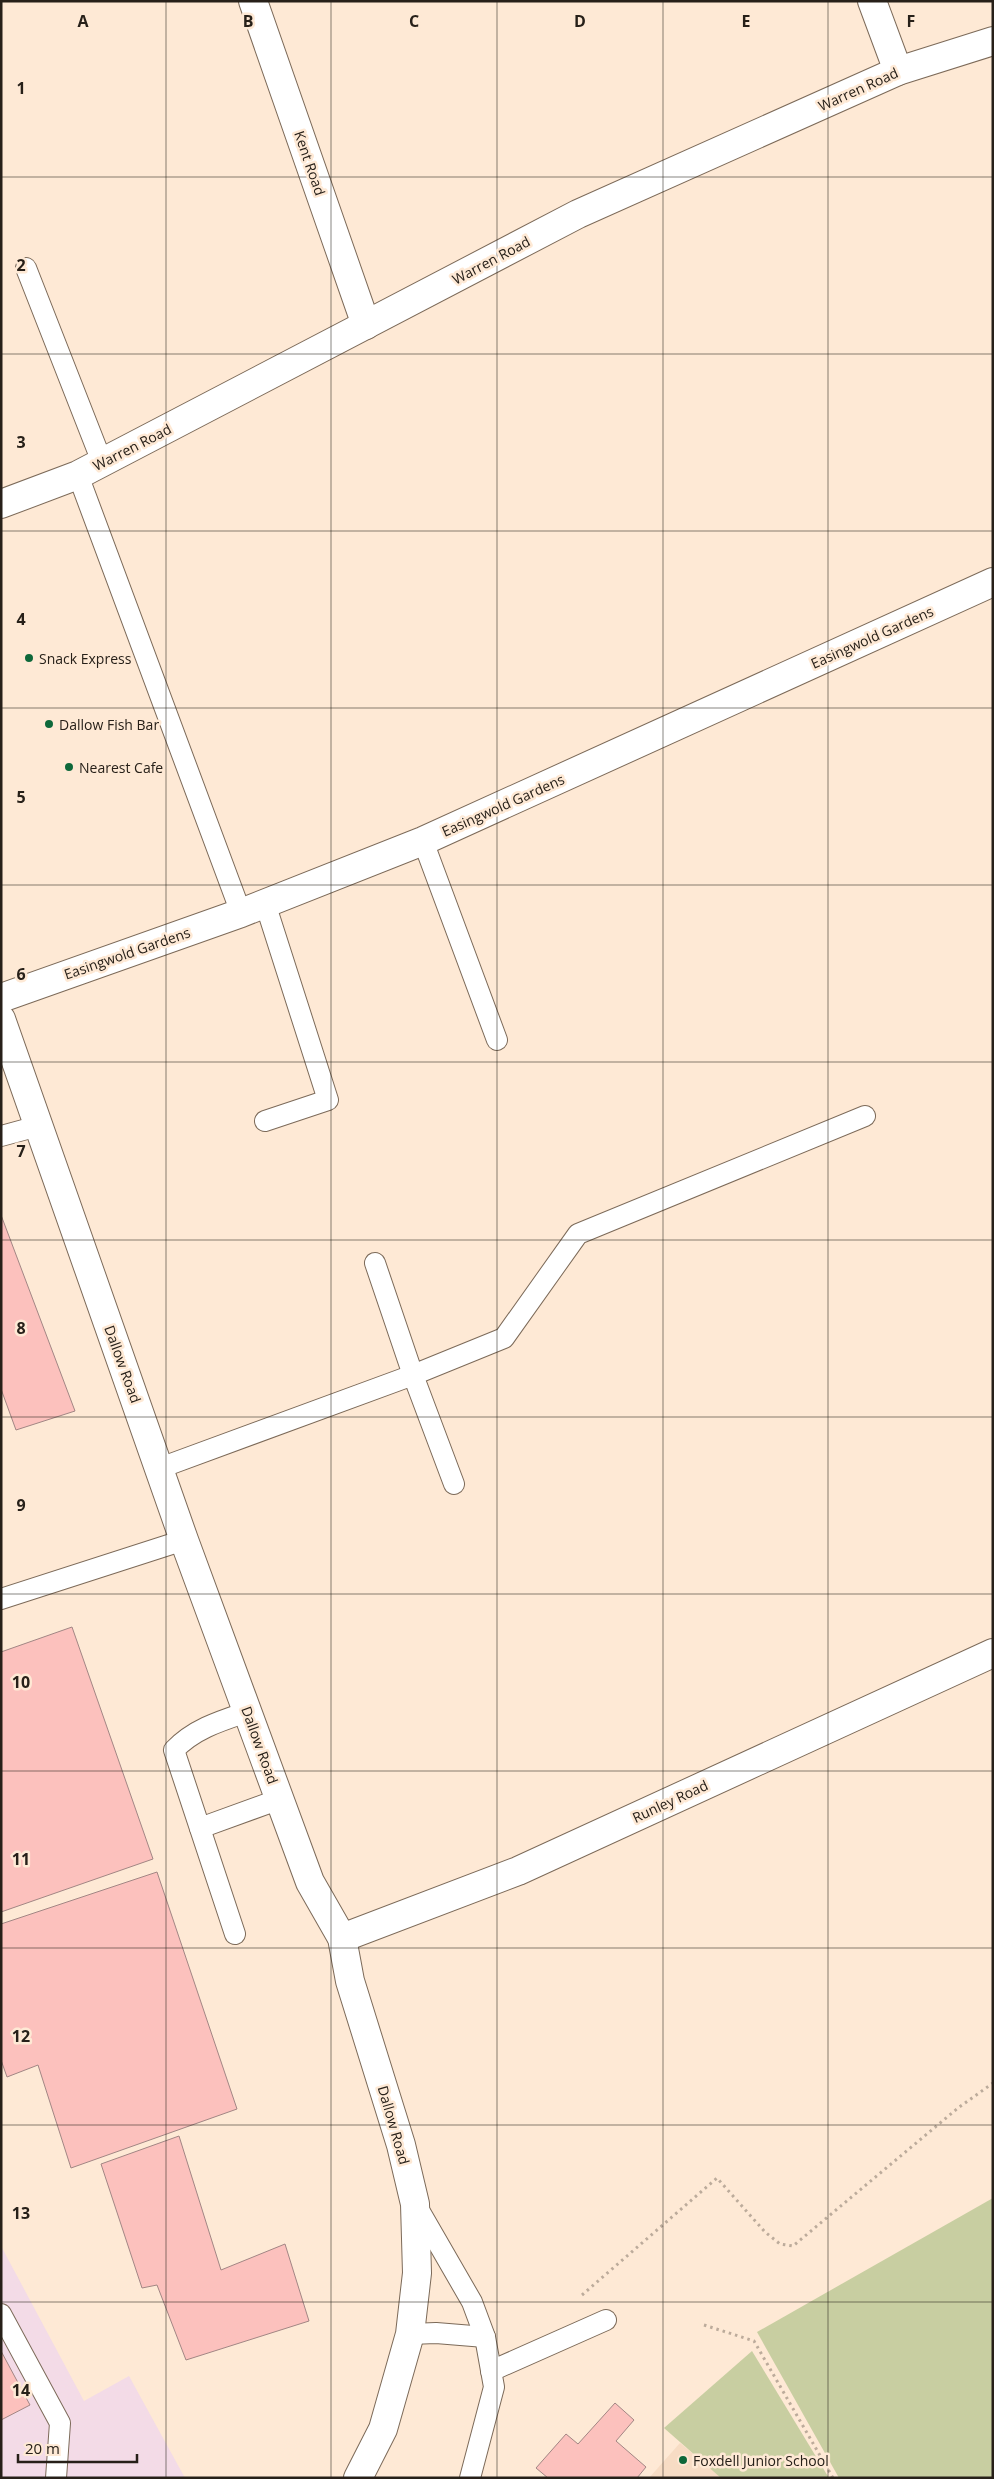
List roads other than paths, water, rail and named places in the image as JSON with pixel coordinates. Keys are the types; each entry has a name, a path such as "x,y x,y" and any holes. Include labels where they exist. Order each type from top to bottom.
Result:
{"street":[{"name":"Kent Road","path":"252,1 366,325"},
{"path":"872,1 898,71"},
{"name":"Warren Road","path":"1,504 78,475 578,214 898,71 993,41"},
{"name":"Easingwold Gardens","path":"1,998 253,908 423,841 993,582"},
{"name":"Dallow Road","path":"1,1019 184,1540 310,1882 342,1938 350,1981 401,2145 415,2204 417,2273 410,2334 383,2429 358,2478"},
{"name":"Runley Road","path":"342,1938 518,1870 993,1653"}],"lane":[{"path":"26,268 102,462"},
{"path":"78,475 253,908 328,1100 265,1121"},
{"path":"423,841 497,1040"},
{"path":"160,1468 413,1375 504,1338 578,1234 865,1116"},
{"path":"1,1136 38,1126"},
{"path":"374,1263 454,1484"},
{"path":"1,1599 184,1540"},
{"path":"235,1934 174,1750 186,1738 202,1729 247,1712"},
{"path":"200,1828 280,1799"},
{"path":"415,2204 472,2302 485,2338 494,2387 470,2478"},
{"path":"1,2314 60,2423 56,2478"},
{"path":"491,2371 606,2320"},
{"path":"410,2334 436,2333 485,2338"}],"place":[{"name":"Snack Express","path":"29,658"},
{"name":"Dallow Fish Bar","path":"49,724"},
{"name":"Nearest Cafe","path":"69,767"},
{"name":"Foxdell Junior School","path":"683,2460"}]}
